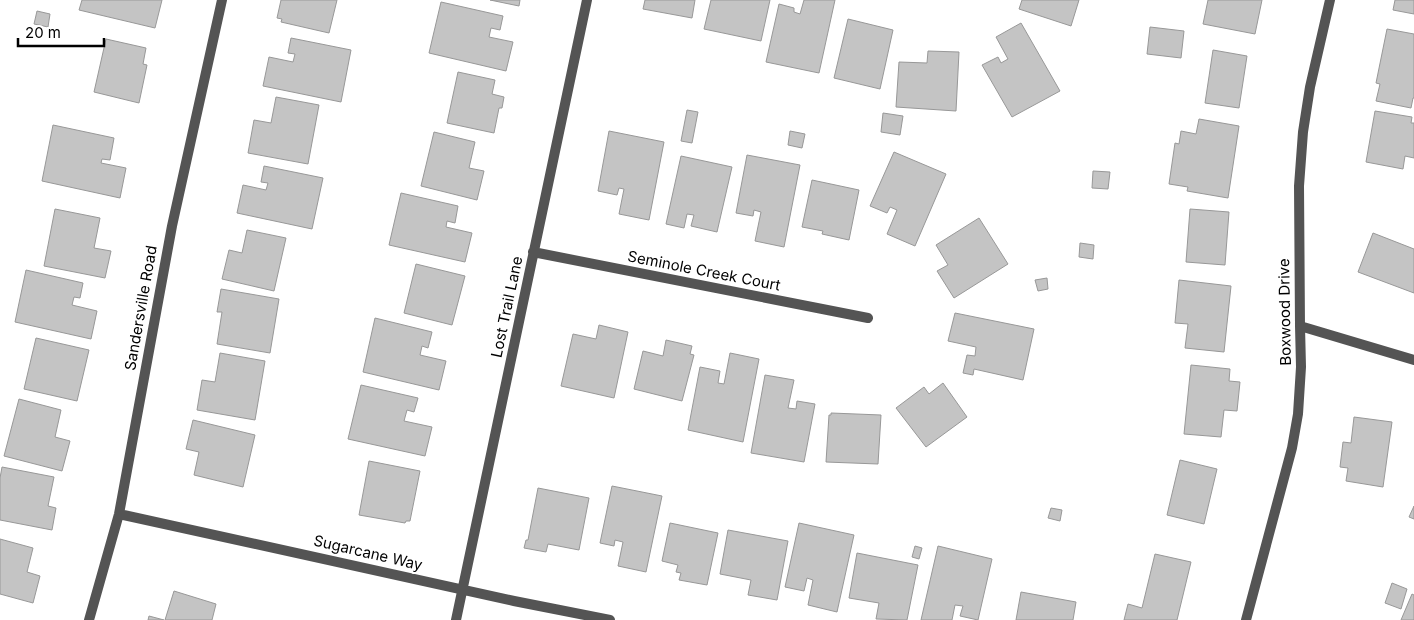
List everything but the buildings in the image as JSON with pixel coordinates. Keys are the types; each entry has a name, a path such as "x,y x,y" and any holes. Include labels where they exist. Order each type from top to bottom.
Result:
{"street":[{"name":"Sandersville Road","path":"89,620 119,514 172,226 222,0"},
{"name":"Lost Trail Lane","path":"456,620 587,0"},
{"name":"Boxwood Drive","path":"1246,620 1292,448 1298,414 1301,376 1299,186 1303,132 1310,87 1330,0"},
{"name":"Seminole Creek Court","path":"533,252 868,318"},
{"path":"1300,326 1414,360"},
{"name":"Sugarcane Way","path":"119,514 610,620"}]}
